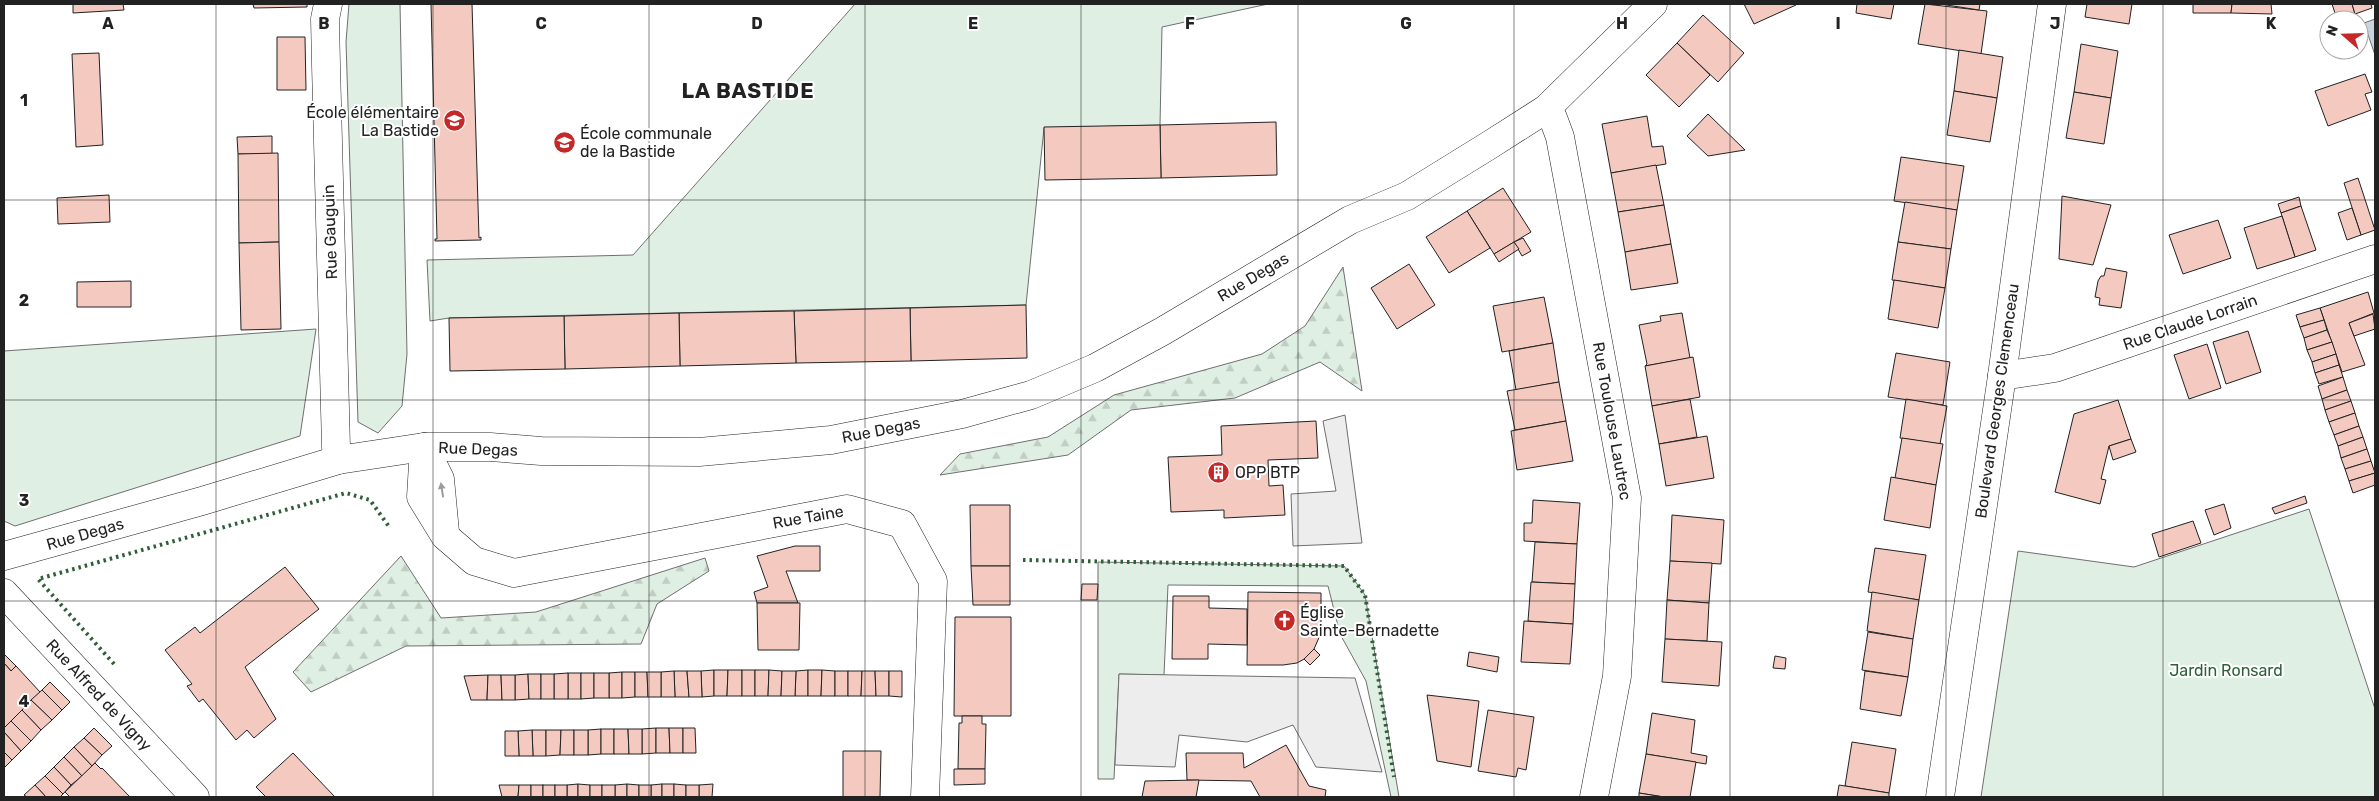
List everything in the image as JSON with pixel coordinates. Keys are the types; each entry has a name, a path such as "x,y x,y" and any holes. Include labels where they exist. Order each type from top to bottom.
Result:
{"street":[{"name":"Rue Gauguin","path":"328,4 325,19 326,65 336,447 338,460"},
{"name":"Rue Degas","path":"4,556 202,501 338,460 424,447 490,447 541,451 699,452 830,440 962,414 1031,395 1095,368 1164,331 1350,220 1407,196 1546,109 1653,4"},
{"name":"Boulevard Georges Clemenceau","path":"1940,797 2002,376 2052,4"},
{"name":"Rue Toulouse Lautrec","path":"1546,109 1553,118 1560,137 1627,498 1617,676 1594,797"},
{"name":"Rue Claude Lorrain","path":"2002,376 2055,368 2375,260"},
{"name":"Rue Taine","path":"424,447 421,497 445,536 474,561 514,573 847,509 902,524 932,581 925,797"},
{"name":"Rue Alfred de Vigny","path":"4,593 195,797"}],"green space":[{"path":"349,4 400,4 407,354 402,406 378,433 358,422 346,42"},
{"path":"855,4 1268,4 1162,27 1160,125 1044,128 1026,305 449,318 430,321 427,260 633,255"},
{"path":"1343,267 1362,391 1320,362 1235,398 1131,410 1068,455 940,475 960,454 1048,437 1114,395 1262,354 1305,326"},
{"path":"316,329 300,436 15,526 4,521 4,351"},
{"name":"Jardin Ronsard","path":"2309,509 2375,709 2375,797 1981,797 2018,551 2134,567"},
{"path":"401,556 441,618 536,612 705,558 709,571 657,604 641,644 406,646 311,692 293,672"},
{"path":"1098,562 1344,566 1365,595 1399,797 1391,797 1366,681 1340,634 1328,586 1168,585 1164,675 1119,674 1114,779 1098,779"}],"shaded area":[{"path":"1345,415 1362,543 1293,546 1291,494 1336,491 1323,421"},
{"name":"Église Sainte-Bernadette","path":"1119,674 1355,678 1382,772 1316,767 1293,725 1247,742 1179,735 1175,767 1115,765"}],"water":[{"path":"2375,19 2375,55 2369,38 2369,21"}],"building":[{"path":"73,4 123,4 124,10 73,13"},
{"path":"253,4 307,4 307,7 254,8"},
{"name":"École élémentaire La Bastide","path":"431,4 472,4 479,238 481,237 481,240 435,241 437,239"},
{"path":"1744,4 1796,4 1796,5 1754,24"},
{"path":"1857,4 1894,4 1891,19 1856,13"},
{"path":"1925,4 1987,11 1981,54 1918,44"},
{"path":"1940,4 1980,4 1979,10"},
{"path":"2087,4 2132,4 2129,24 2085,17"},
{"path":"2193,4 2232,4 2231,13 2193,13"},
{"path":"2232,4 2271,4 2272,14 2231,13"},
{"path":"2332,4 2352,4 2354,10 2334,10"},
{"path":"2352,4 2371,4 2372,8 2366,10 2354,10"},
{"path":"1703,15 1744,53 1718,82 1677,43"},
{"path":"277,37 305,37 306,90 277,90"},
{"path":"1677,43 1710,75 1679,107 1646,75"},
{"path":"2081,44 2118,51 2111,98 2074,92"},
{"path":"1959,50 2003,57 1997,98 1954,91"},
{"path":"99,53 103,145 76,147 72,54"},
{"path":"2365,74 2372,92 2365,94 2371,110 2328,126 2315,91"},
{"path":"1954,91 1997,98 1990,142 1947,135"},
{"path":"2074,92 2111,98 2104,144 2066,138"},
{"path":"1708,114 1745,150 1708,156 1687,136"},
{"path":"1647,116 1652,147 1663,146 1666,164 1611,173 1602,124"},
{"path":"1276,122 1277,175 1161,178 1160,125"},
{"path":"1160,125 1161,178 1045,180 1044,127"},
{"path":"272,136 272,154 238,154 237,137"},
{"path":"278,153 279,242 239,243 238,154"},
{"path":"1901,157 1964,166 1957,210 1894,201"},
{"path":"1656,165 1664,205 1618,212 1611,173"},
{"path":"2358,178 2375,230 2361,235 2344,183"},
{"path":"1503,188 1531,232 1494,254 1467,211"},
{"path":"109,195 110,222 58,224 57,198"},
{"path":"2062,196 2111,205 2093,265 2059,259"},
{"path":"2299,197 2301,206 2281,213 2278,204"},
{"path":"1905,202 1957,210 1951,249 1898,242"},
{"path":"1664,205 1671,244 1625,252 1618,212"},
{"path":"2301,206 2316,250 2295,257 2281,213"},
{"path":"2352,208 2361,235 2347,240 2338,213"},
{"path":"1467,211 1490,248 1449,273 1426,237"},
{"path":"2282,216 2295,257 2257,269 2244,228"},
{"path":"2218,220 2231,258 2183,274 2169,235"},
{"path":"1523,238 1531,251 1522,256 1514,242"},
{"path":"279,242 281,329 241,330 239,243"},
{"path":"1514,242 1519,249 1499,262 1494,254"},
{"path":"1898,242 1951,249 1945,288 1892,280"},
{"path":"1671,244 1678,283 1631,290 1625,252"},
{"path":"1409,264 1435,305 1397,329 1371,288"},
{"path":"2106,268 2127,272 2121,308 2099,305 2100,298 2095,297 2098,281 2101,276 2104,276"},
{"path":"1894,280 1945,288 1938,328 1888,319"},
{"path":"131,281 131,307 77,307 77,282"},
{"path":"2368,292 2374,313 2349,323 2365,365 2342,372 2320,308"},
{"path":"1544,297 1553,343 1502,352 1493,306"},
{"path":"1026,305 1027,358 911,361 910,308"},
{"path":"910,308 911,361 796,363 794,311"},
{"path":"2320,308 2324,320 2300,327 2296,315"},
{"path":"794,311 796,363 680,366 679,313"},
{"path":"679,313 680,366 565,369 564,316"},
{"path":"1682,313 1690,358 1645,366 1647,364 1639,325 1661,321 1660,316"},
{"path":"2373,314 2375,329 2354,336 2349,323"},
{"path":"564,316 565,369 450,371 449,318"},
{"path":"2324,320 2327,330 2304,338 2300,327"},
{"path":"2327,330 2332,342 2307,350 2304,338"},
{"path":"2248,331 2261,372 2226,384 2213,342"},
{"path":"2332,342 2336,354 2312,362 2307,350"},
{"path":"1553,343 1559,382 1516,390 1509,351"},
{"path":"2207,344 2221,388 2189,399 2174,355"},
{"path":"1896,353 1950,362 1943,405 1888,397"},
{"path":"2336,354 2339,365 2315,373 2312,362"},
{"path":"1693,357 1700,397 1652,406 1645,366"},
{"path":"2339,365 2343,377 2319,384 2315,373"},
{"path":"2343,377 2347,390 2322,399 2318,386"},
{"path":"1559,382 1566,421 1515,430 1507,391"},
{"path":"2347,390 2351,401 2325,410 2322,399"},
{"path":"1690,399 1697,437 1659,444 1652,406"},
{"path":"1906,399 1947,406 1940,444 1900,438"},
{"path":"2118,400 2131,439 2109,446 2101,479 2106,480 2100,504 2055,492 2074,414"},
{"path":"2351,401 2355,413 2329,422 2325,410"},
{"path":"2355,413 2359,426 2334,435 2329,422"},
{"name":"OPP BTP","path":"1316,421 1318,458 1268,460 1269,486 1283,485 1285,515 1224,518 1224,510 1171,512 1168,457 1222,455 1221,426"},
{"path":"1566,421 1573,461 1517,470 1511,431"},
{"path":"2359,426 2363,437 2338,446 2334,435"},
{"path":"1707,436 1714,478 1666,486 1659,444"},
{"path":"2363,437 2367,449 2341,458 2338,446"},
{"path":"1902,438 1943,444 1936,485 1895,478"},
{"path":"2131,439 2136,452 2113,460 2109,446"},
{"path":"2367,449 2371,461 2345,469 2341,458"},
{"path":"2371,461 2375,473 2349,481 2345,469"},
{"path":"2375,473 2375,485 2353,493 2349,481"},
{"path":"1891,477 1936,485 1930,528 1884,520"},
{"path":"2305,496 2307,503 2275,514 2272,508"},
{"path":"1533,500 1580,503 1577,544 1524,541 1524,523 1532,523"},
{"path":"2224,504 2231,528 2214,535 2205,510"},
{"path":"970,505 1010,505 1010,566 971,566"},
{"path":"1672,515 1724,520 1721,564 1670,561"},
{"path":"2193,521 2201,543 2159,557 2152,534"},
{"path":"1535,542 1577,544 1575,584 1532,582"},
{"path":"795,546 820,546 820,571 786,571 798,603 757,603 754,592 768,587 757,556"},
{"path":"1875,548 1926,555 1919,600 1868,592"},
{"path":"1670,561 1712,563 1709,603 1667,600"},
{"path":"971,566 1010,566 1010,605 973,605"},
{"path":"285,567 319,609 245,667 276,719 254,738 247,730 236,740 203,699 199,702 187,686 192,684 165,650 195,627 200,633"},
{"path":"1531,582 1575,584 1573,624 1528,621"},
{"path":"1082,584 1098,584 1097,600 1081,600"},
{"name":"Église Sainte-Bernadette","path":"1248,592 1321,593 1321,633 1314,649 1306,658 1297,663 1283,665 1247,665"},
{"path":"1872,592 1919,600 1913,639 1867,631"},
{"path":"1173,596 1209,596 1209,608 1247,609 1247,645 1208,644 1208,659 1172,659"},
{"path":"1667,600 1709,603 1707,641 1665,639"},
{"path":"757,603 800,603 799,650 758,650"},
{"path":"955,617 1011,617 1011,716 954,716"},
{"path":"1524,621 1573,624 1570,664 1521,662"},
{"path":"1868,632 1913,639 1908,677 1862,670"},
{"path":"1665,639 1722,642 1719,686 1662,682"},
{"path":"1314,649 1320,655 1310,665 1304,659"},
{"path":"1469,652 1499,657 1497,672 1467,666"},
{"path":"4,654 16,666 11,671 4,663"},
{"path":"1775,656 1786,658 1785,669 1773,668"},
{"path":"4,663 11,671 16,666 40,692 4,728"},
{"path":"714,670 714,696 702,697 701,671"},
{"path":"714,670 728,670 727,696 714,696"},
{"path":"728,670 742,670 742,696 727,696"},
{"path":"742,670 755,670 755,696 742,696"},
{"path":"755,670 769,670 768,696 755,696"},
{"path":"769,670 782,671 781,696 768,696"},
{"path":"808,670 808,696 795,696 796,671"},
{"path":"808,670 822,670 821,696 808,696"},
{"path":"822,670 835,671 835,696 821,696"},
{"path":"674,671 687,671 689,697 675,697"},
{"path":"674,671 675,697 661,697 661,672"},
{"path":"687,671 701,671 702,697 689,697"},
{"path":"782,671 796,671 795,696 781,696"},
{"path":"835,671 848,671 848,696 835,696"},
{"path":"848,671 862,671 861,696 848,696"},
{"path":"862,671 875,671 876,696 861,696"},
{"path":"875,671 889,671 889,696 876,696"},
{"path":"889,671 902,671 902,697 889,696"},
{"path":"1865,671 1908,677 1901,716 1860,709"},
{"path":"622,672 622,698 609,698 609,673"},
{"path":"622,672 635,672 635,697 622,698"},
{"path":"635,672 647,672 648,697 635,697"},
{"path":"647,672 661,672 661,697 648,697"},
{"path":"568,673 581,673 581,699 568,699"},
{"path":"568,673 568,699 554,699 554,674"},
{"path":"581,673 594,673 594,698 581,699"},
{"path":"594,673 609,673 609,698 594,698"},
{"path":"528,674 529,699 515,700 515,675"},
{"path":"528,674 541,674 541,699 529,699"},
{"path":"541,674 554,674 554,699 541,699"},
{"path":"488,675 487,700 471,700 464,676"},
{"path":"488,675 501,675 502,700 487,700"},
{"path":"501,675 515,675 515,700 502,700"},
{"path":"50,682 70,702 62,710 42,690"},
{"path":"42,690 62,710 52,720 31,700"},
{"path":"1427,695 1479,701 1471,767 1437,761"},
{"path":"31,700 52,720 41,730 22,710"},
{"path":"22,710 41,730 31,741 11,721"},
{"path":"1488,710 1534,717 1526,770 1518,768 1516,777 1478,771"},
{"path":"1652,713 1695,720 1691,753 1707,756 1706,764 1646,754"},
{"path":"962,716 982,716 982,724 986,724 985,769 958,769 959,723 962,723"},
{"path":"11,721 31,741 21,751 4,732 4,728"},
{"path":"94,728 112,746 102,755 84,738"},
{"path":"656,728 656,753 642,754 642,729"},
{"path":"656,728 669,728 670,753 656,753"},
{"path":"669,728 683,728 683,753 670,753"},
{"path":"683,728 695,728 696,753 683,753"},
{"path":"601,729 601,754 588,755 588,730"},
{"path":"601,729 614,729 614,754 601,754"},
{"path":"614,729 628,729 629,754 614,754"},
{"path":"628,729 642,729 642,754 629,754"},
{"path":"532,730 546,730 546,756 533,756"},
{"path":"532,730 533,756 519,756 518,731"},
{"path":"546,730 561,730 560,755 546,756"},
{"path":"561,730 574,730 574,755 560,755"},
{"path":"574,730 588,730 588,755 574,755"},
{"path":"505,731 518,731 519,756 505,756"},
{"path":"4,732 21,751 12,760 4,752"},
{"path":"84,738 102,755 92,766 74,747"},
{"path":"1852,742 1896,749 1889,793 1845,786"},
{"path":"1286,745 1309,786 1326,790 1325,797 1260,797 1251,781 1187,780 1186,753 1243,753 1244,768"},
{"path":"74,747 92,766 82,776 64,757"},
{"path":"843,751 881,751 880,797 843,797"},
{"path":"4,752 12,760 4,768"},
{"path":"293,753 335,797 266,797 256,787"},
{"path":"1646,754 1696,762 1690,797 1664,797 1639,793"},
{"path":"64,757 82,776 71,785 54,767"},
{"path":"95,763 130,797 70,797 65,792"},
{"path":"54,767 71,785 63,794 45,776"},
{"path":"954,769 985,769 985,784 954,785"},
{"path":"45,776 63,794 60,797 46,797 35,785"},
{"path":"1199,780 1196,797 1142,797 1145,781"},
{"path":"578,784 578,797 567,797 567,785"},
{"path":"578,784 590,785 590,797 578,797"},
{"path":"627,784 627,797 615,797 615,785"},
{"path":"627,784 639,785 639,797 627,797"},
{"path":"662,784 662,797 651,797 651,785"},
{"path":"662,784 674,784 674,797 662,797"},
{"path":"674,784 686,785 686,797 674,797"},
{"path":"713,784 712,797 699,797 699,785"},
{"path":"35,785 46,797 27,797 24,795"},
{"path":"499,785 519,785 518,797 502,797"},
{"path":"519,785 531,785 531,797 518,797"},
{"path":"531,785 543,785 543,797 531,797"},
{"path":"543,785 555,785 555,797 543,797"},
{"path":"555,785 567,785 567,797 555,797"},
{"path":"590,785 602,785 602,797 590,797"},
{"path":"602,785 615,785 615,797 602,797"},
{"path":"639,785 651,785 651,797 639,797"},
{"path":"686,785 699,785 699,797 686,797"},
{"path":"1839,785 1889,793 1889,797 1837,797"},
{"path":"1639,793 1664,797 1639,797"}],"hedge":[{"path":"114,664 38,579 346,493 370,500 390,528"},
{"path":"1023,560 1344,566 1365,595 1394,777"}],"place":[{"name":"École élémentaire La Bastide","path":"455,121"},
{"name":"École communale de la Bastide","path":"564,142"},
{"name":"OPP BTP","path":"1219,472"},
{"name":"Église Sainte-Bernadette","path":"1284,621"}],"district":[{"name":"LA BASTIDE","path":"748,90"}]}
